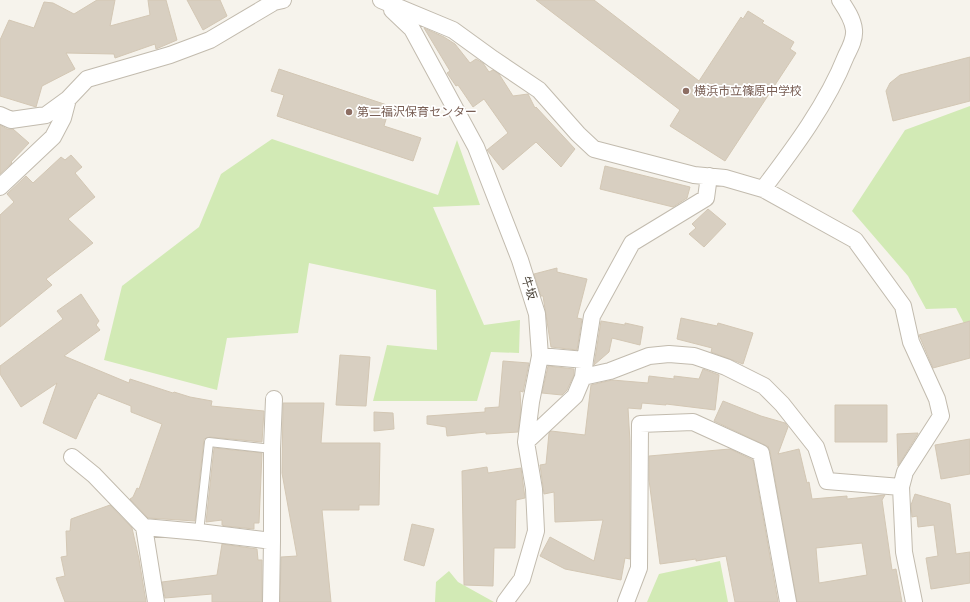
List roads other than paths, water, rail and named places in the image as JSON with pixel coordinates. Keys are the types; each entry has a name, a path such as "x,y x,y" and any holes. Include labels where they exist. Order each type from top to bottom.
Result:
{"street":[{"path":"0,116 11,120 46,115 68,99 87,79 170,55 210,40 274,2 283,0"},
{"path":"763,188 782,163 829,92 840,72 853,41 854,30 850,17 840,0"},
{"path":"382,1 453,30 539,90 578,134 594,149 694,175 725,178 763,188 855,240 903,306 911,342 937,399 941,416 905,472 901,487 904,552 914,602"},
{"name":"牛坂","path":"382,1 412,29 447,91 476,147 520,260 537,314 540,356 531,402 526,442 534,489 536,531 522,579 505,602"},
{"path":"0,187 53,137 63,118 68,99"},
{"path":"526,442 575,396 584,377 585,360 592,316 632,243 706,198 709,176"},
{"path":"584,377 610,371 649,356 669,354 694,356 707,360 726,367 764,386 782,404 816,447 827,481 901,487"},
{"path":"540,356 585,360"},
{"path":"271,602 272,448 274,399"},
{"path":"626,602 639,568 640,424 693,422 761,453 788,602"},
{"path":"72,457 94,475 144,527 156,602"},
{"path":"144,527 272,541"}],"lane":[{"path":"199,532 209,442 272,448"}],"place":[{"name":"横浜市立篠原中学校","path":"686,91"},
{"name":"第二福沢保育センター","path":"349,112"}]}
